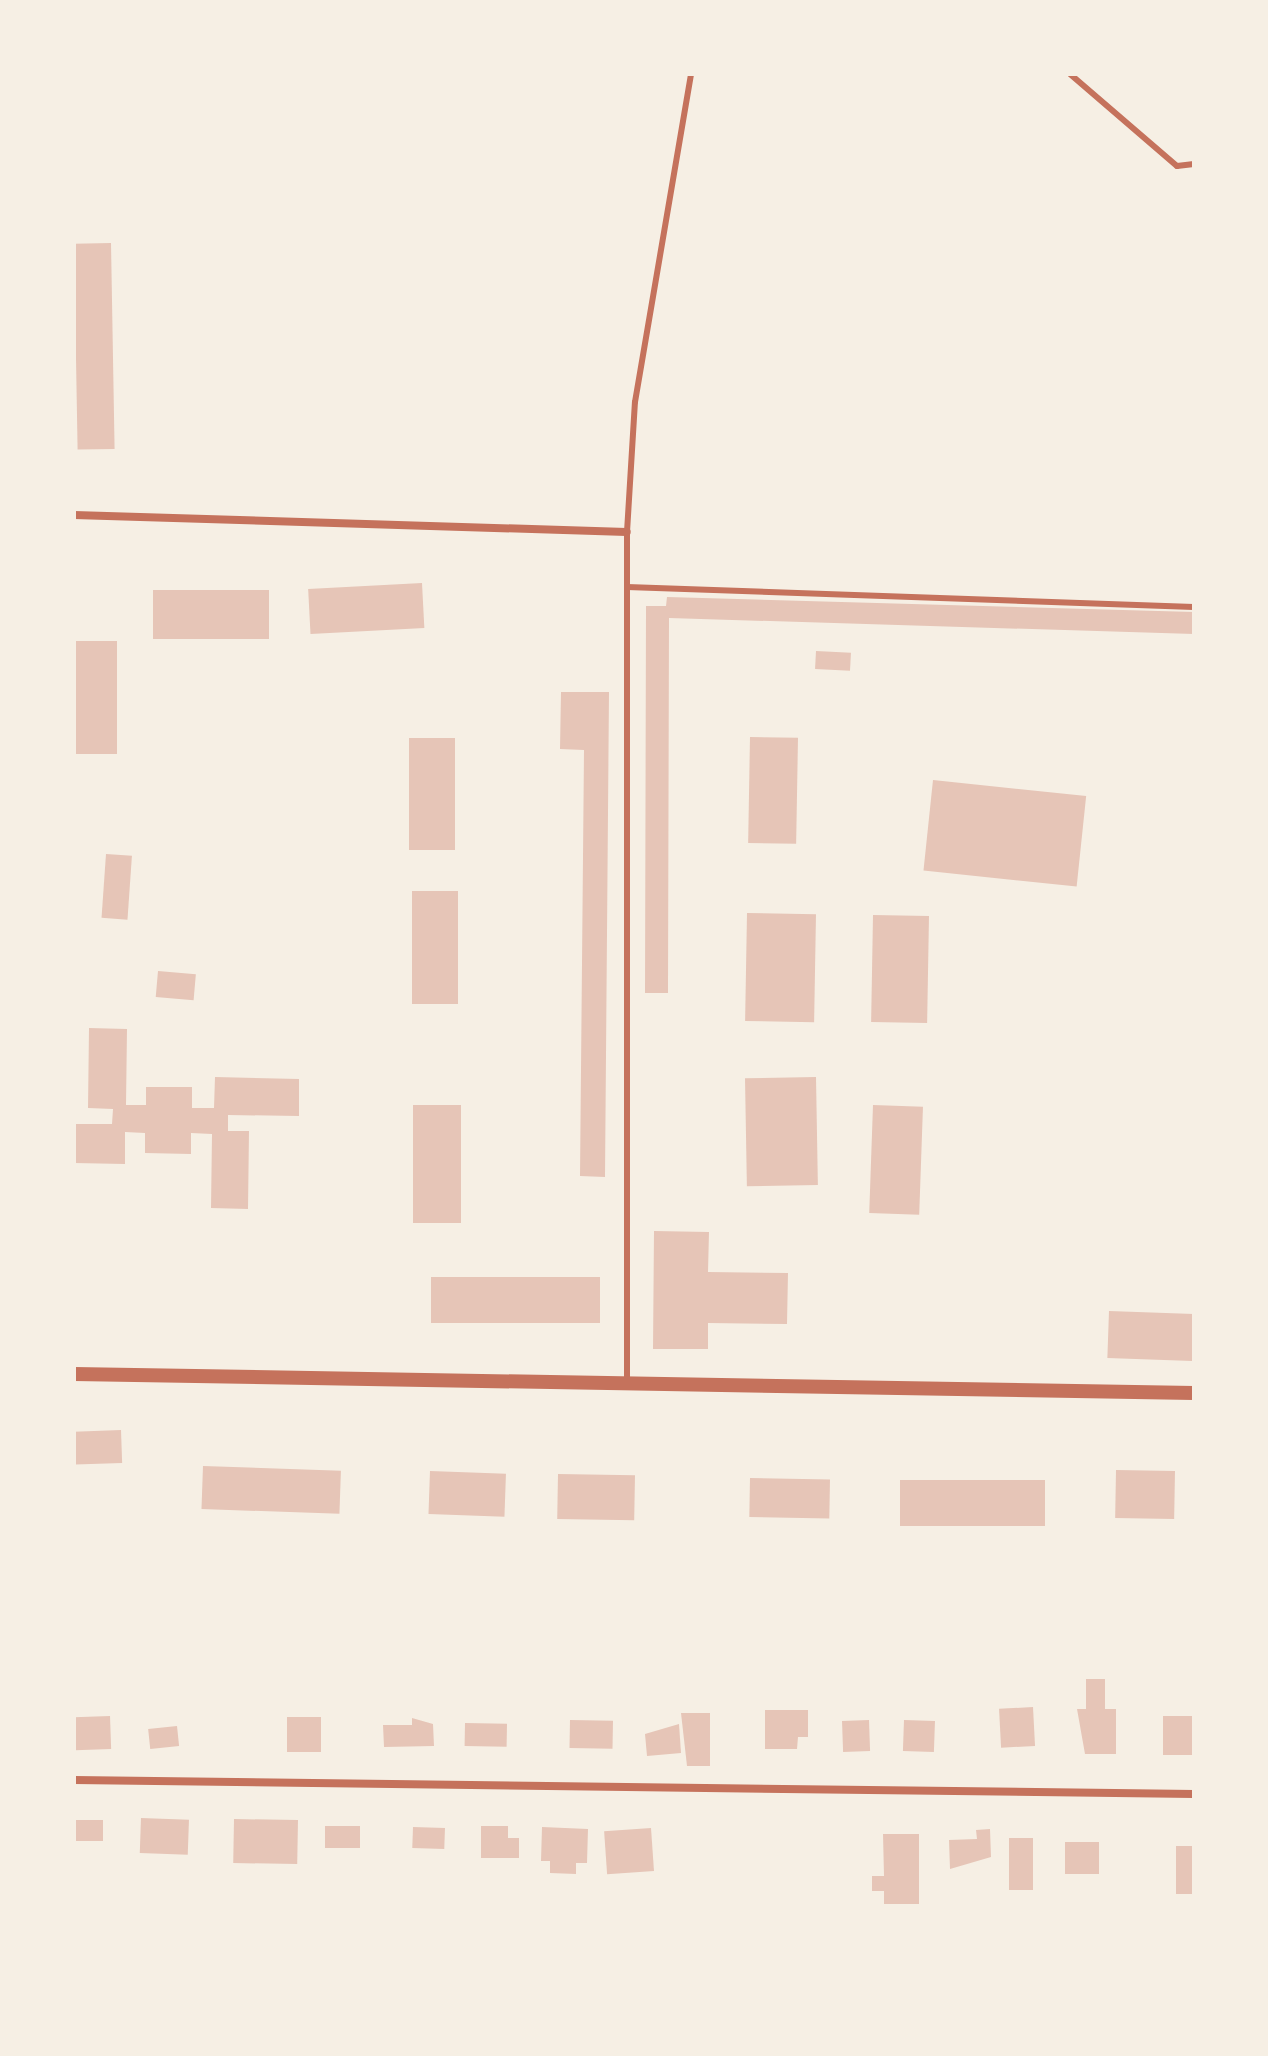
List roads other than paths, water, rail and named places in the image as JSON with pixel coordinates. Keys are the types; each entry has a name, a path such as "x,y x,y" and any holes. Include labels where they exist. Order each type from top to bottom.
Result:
{"street":[{"path":"74,515 627,532"},
{"path":"74,1374 627,1379 1194,1393"},
{"path":"74,1780 1194,1794"}],"lane":[{"path":"627,1379 627,532 635,402 691,74"},
{"path":"1070,74 1177,166 1194,164"},
{"path":"627,587 1194,607"}]}
